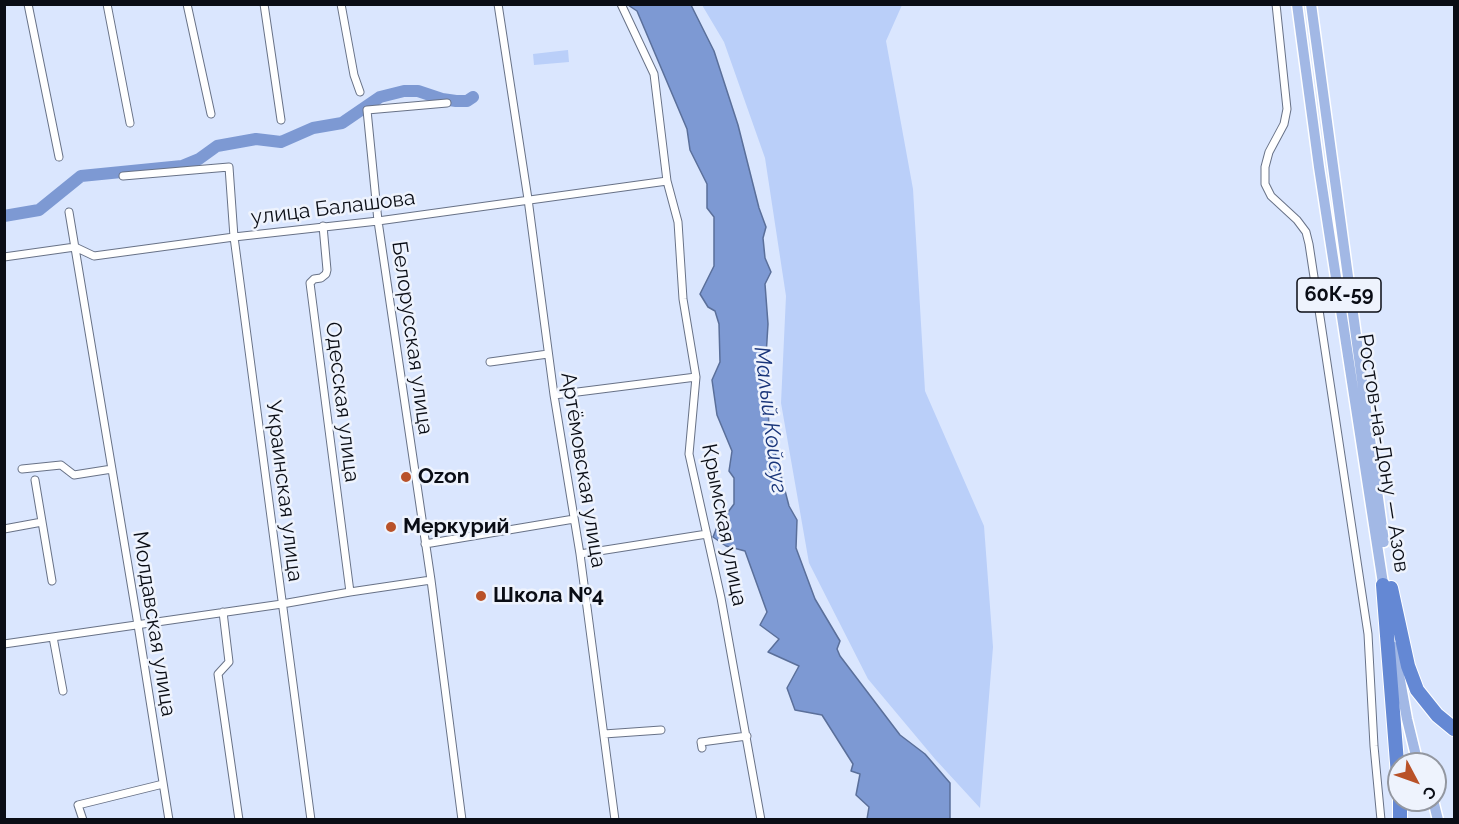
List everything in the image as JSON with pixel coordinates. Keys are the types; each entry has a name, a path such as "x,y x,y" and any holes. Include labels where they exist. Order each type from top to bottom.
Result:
{"highway":[{"path":"1386,584 1408,666 1417,690 1437,715 1455,729"},
{"path":"1386,584 1397,752"}],"main road":[{"name":"Ростов-на-Дону — Азов","path":"1297,4 1319,167 1405,709 1415,752"},
{"name":"Ростов-на-Дону — Азов","path":"1311,4 1386,584 1421,752"}],"street":[{"path":"28,4 59,157"},
{"path":"107,4 130,123"},
{"path":"187,4 211,114"},
{"path":"264,4 281,120"},
{"path":"341,4 354,75 360,92"},
{"name":"Артёмовская улица","path":"498,4 528,199 554,395 580,554 615,819"},
{"name":"Крымская улица","path":"621,4 654,74 667,181 678,222 683,299 696,377 689,454 747,736 761,819"},
{"path":"1276,4 1287,109 1284,124 1269,152 1265,167 1265,184 1271,196 1298,220 1306,232 1309,244 1368,634 1374,746 1381,819"},
{"name":"Белорусская улица","path":"447,103 367,110 378,221 431,580 462,819"},
{"name":"Украинская улица","path":"123,176 229,167 234,237 311,819"},
{"name":"улица Балашова","path":"4,257 75,247 94,256 378,221 667,181"},
{"name":"Молдавская улица","path":"69,212 169,819"},
{"name":"Одесская улица","path":"323,226 327,270 321,278 314,279 310,283 350,592"},
{"name":"Артёмовская улица","path":"490,362 548,354"},
{"path":"554,395 696,377"},
{"path":"22,469 61,465 74,475 112,469"},
{"path":"35,480 52,581"},
{"path":"425,544 574,519"},
{"path":"4,530 42,522"},
{"path":"580,554 707,534"},
{"path":"4,644 431,580"},
{"path":"223,612 229,662 218,674 239,819"},
{"path":"53,637 63,691"},
{"path":"604,734 661,730"},
{"path":"702,748 701,742 747,736"},
{"path":"83,819 78,805 164,784"}],"shaded area":[{"path":"628,5 691,5 714,51 738,125 766,227 763,238 765,258 771,272 765,284 768,324 766,356 769,429 789,506 797,520 796,548 815,599 840,641 837,649 840,656 900,735 925,754 950,783 950,819 867,819 869,807 856,795 860,774 851,771 853,764 822,715 795,710 787,688 799,666 768,652 779,639 760,625 767,612 745,551 726,546 713,537 717,527 734,504 734,478 729,471 732,451 717,415 712,380 720,362 719,324 715,311 708,307 700,294 714,266 714,217 707,208 707,184 690,150 687,129 637,11"},
{"path":"702,5 902,5 886,41 913,189 925,391 984,526 993,647 980,808 935,759 868,679 809,563 781,403 786,296 765,158 724,42"},
{"path":"568,50 569,62 534,65 533,54"}],"waterway":[{"path":"4,216 39,210 81,176 182,166 199,159 217,146 256,139 281,142 313,128 342,123 380,97 404,91 418,91 456,101 467,101 473,97"}],"place":[{"name":"Ozon","path":"406,477"},
{"name":"Меркурий","path":"391,527"},
{"name":"Школа №4","path":"481,596"}],"water label":[{"name":"Малый Койсуг","path":"770,420"}]}
